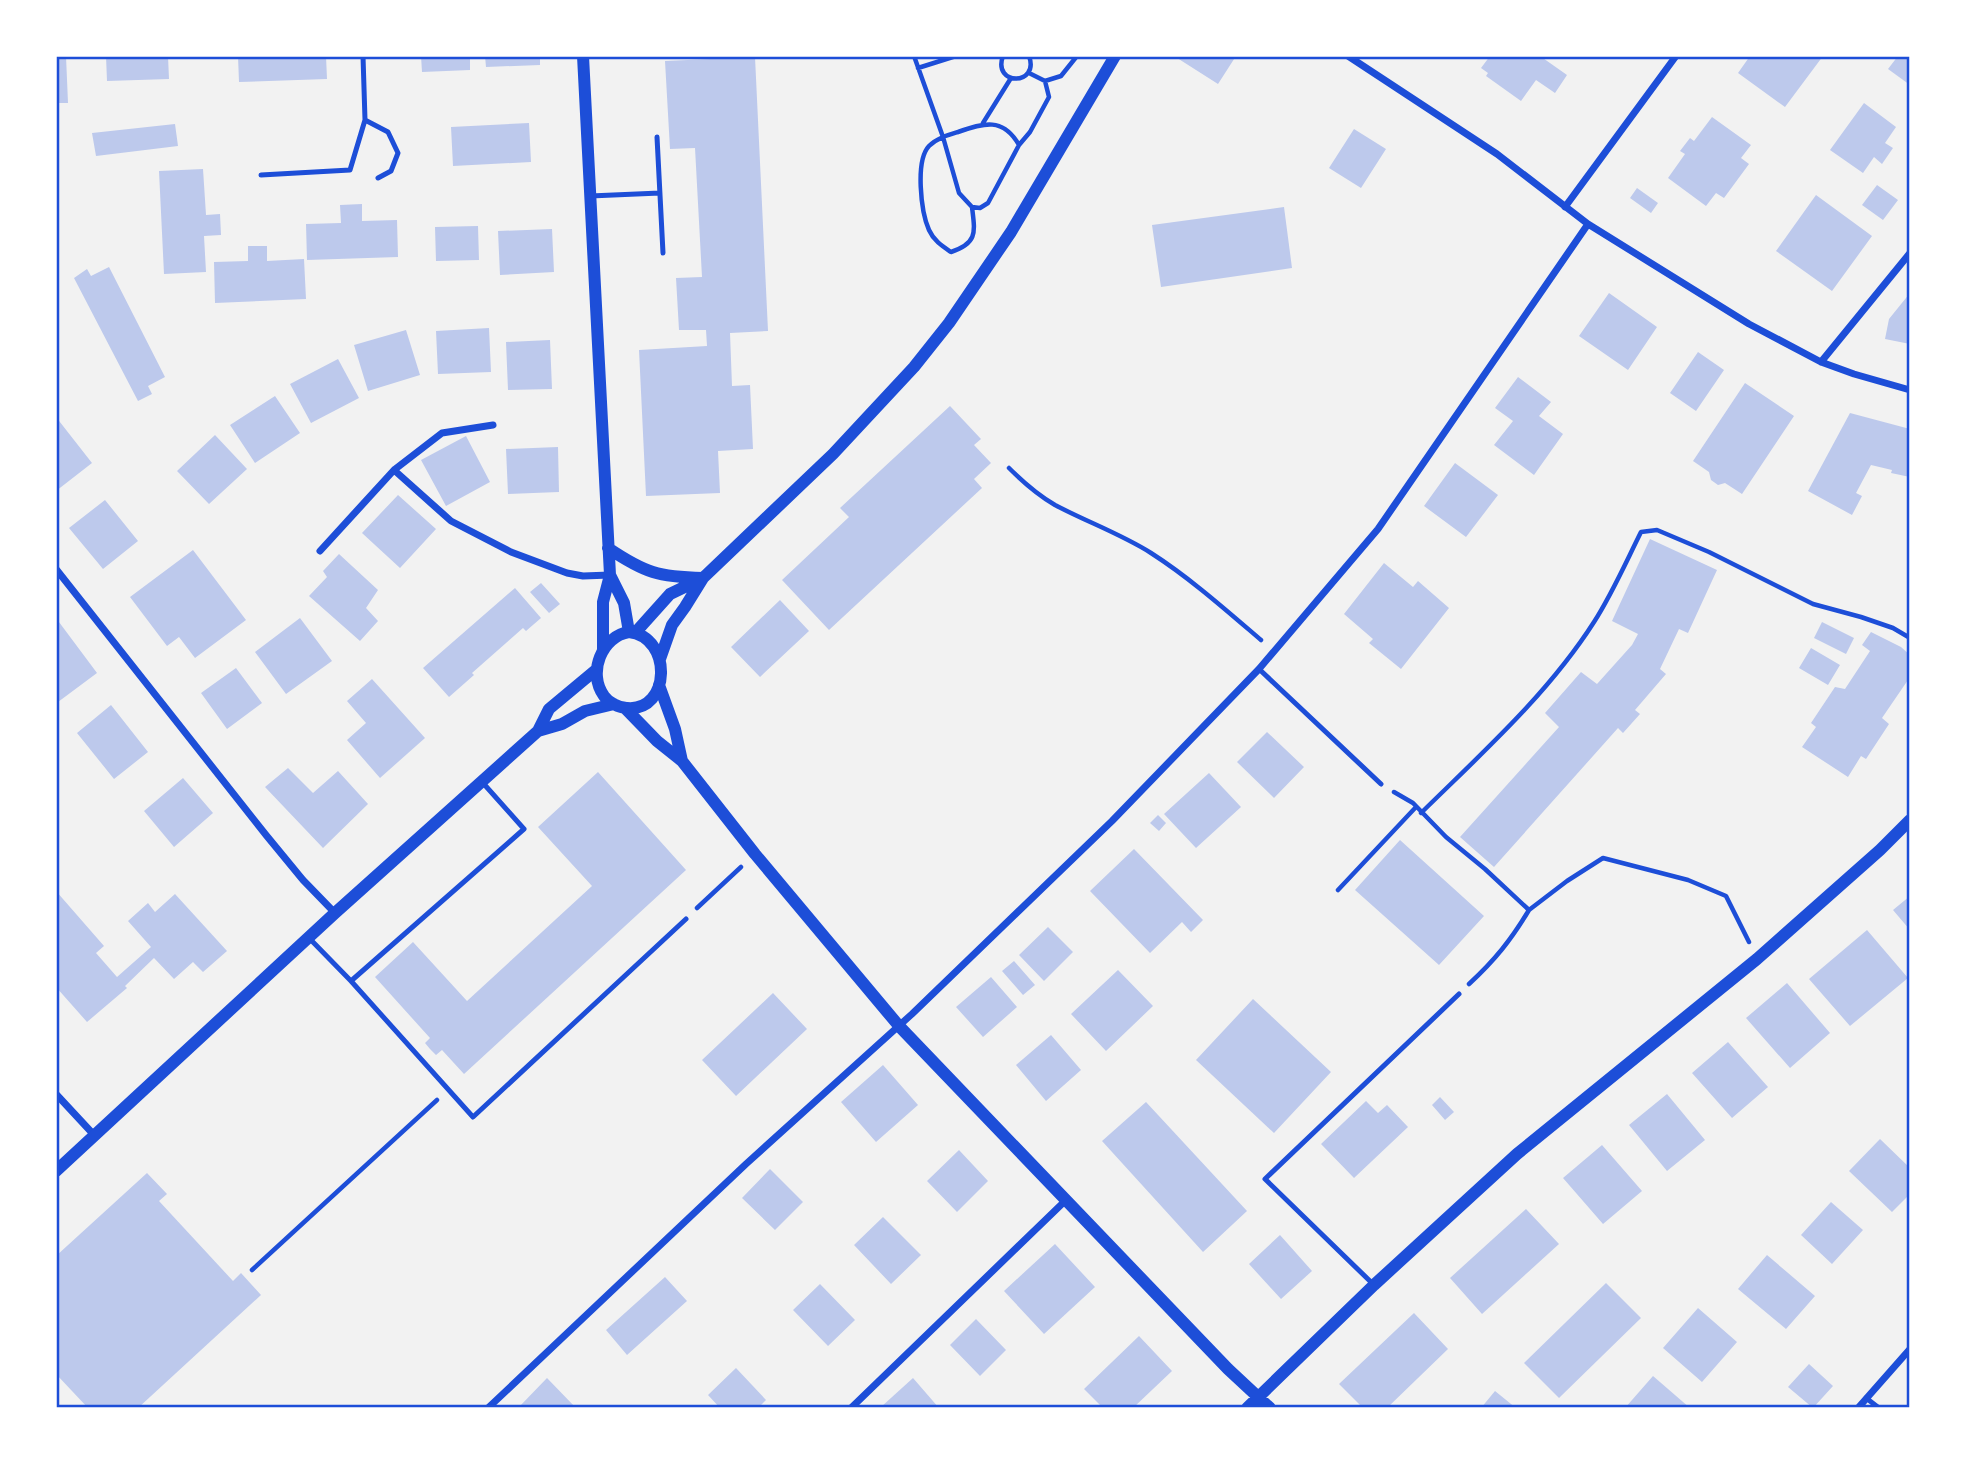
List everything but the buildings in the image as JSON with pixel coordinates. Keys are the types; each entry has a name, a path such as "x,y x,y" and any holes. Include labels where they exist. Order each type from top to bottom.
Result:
{"street":[{"path":"583,56 610,575 603,602 603,650 597,669 599,686 604,696 620,706 682,761 876,1001 1065,1201 1228,1369 1270,1408"},
{"path":"682,761 675,729 659,685 660,659 672,625 703,578 833,454 914,367 949,323 1011,232 1115,56"},
{"path":"1348,56 1497,155 1588,224 1749,324 1821,362 1910,390"},
{"path":"1565,207 1676,56"},
{"path":"488,1408 746,1164 899,1026 1112,821 1275,652 1378,529 1588,224"},
{"path":"1821,362 1910,253"},
{"path":"320,551 394,470 442,433 493,425"},
{"path":"394,470 451,521 511,552 567,573 583,576 610,575"},
{"path":"608,548 626,560 659,575 703,578"},
{"path":"56,569 266,835 303,880 335,913"},
{"path":"610,575 624,603 632,633"},
{"path":"603,650 618,636 632,633 670,594 703,578"},
{"path":"632,633 649,640 660,659"},
{"path":"56,1171 335,913 482,783 538,731 550,709 597,669"},
{"path":"538,731 562,724 585,711 620,706 638,707 650,701 659,685"},
{"path":"1247,1408 1374,1285 1517,1154 1757,959 1910,820"},
{"path":"56,1094 95,1136"},
{"path":"851,1408 1065,1201"},
{"path":"1858,1408 1910,1349"}],"lane":[{"path":"261,176 350,170 365,120 363,56"},
{"path":"365,120 388,132 398,153 391,171 378,178"},
{"path":"657,137 663,253"},
{"path":"590,196 660,193"},
{"path":"1259,669 1381,784"},
{"path":"351,981 524,829 482,783"},
{"path":"309,938 473,1116 686,919"},
{"path":"1374,1285 1265,1179 1458,994"},
{"path":"1866,1398 1879,1408"}],"path":[{"path":"915,56 943,137 959,193 972,207 975,233 965,247 951,252 938,244 929,229 922,205 920,166 928,147 943,137 983,123 996,125 1007,131 1019,145"},
{"path":"918,68 956,56"},
{"path":"1003,56 1003,72 1011,78 1021,78 1029,73 1029,56"},
{"path":"1029,73 1045,80 1062,76 1077,56"},
{"path":"983,123 1011,78"},
{"path":"972,207 979,208 988,203 1019,145 1030,132 1049,97 1045,80"},
{"path":"1009,468 1055,505 1124,537 1152,554 1223,607 1275,652"},
{"path":"1422,813 1523,712 1572,653 1595,621 1641,532 1657,530 1709,552 1812,604 1893,628 1910,638"},
{"path":"1381,784 1416,807 1446,838 1529,909"},
{"path":"1338,890 1416,807"},
{"path":"686,919 755,854"},
{"path":"1458,994 1512,939 1529,909 1603,859 1688,880 1726,896 1757,959"},
{"path":"252,1270 449,1089"}]}
